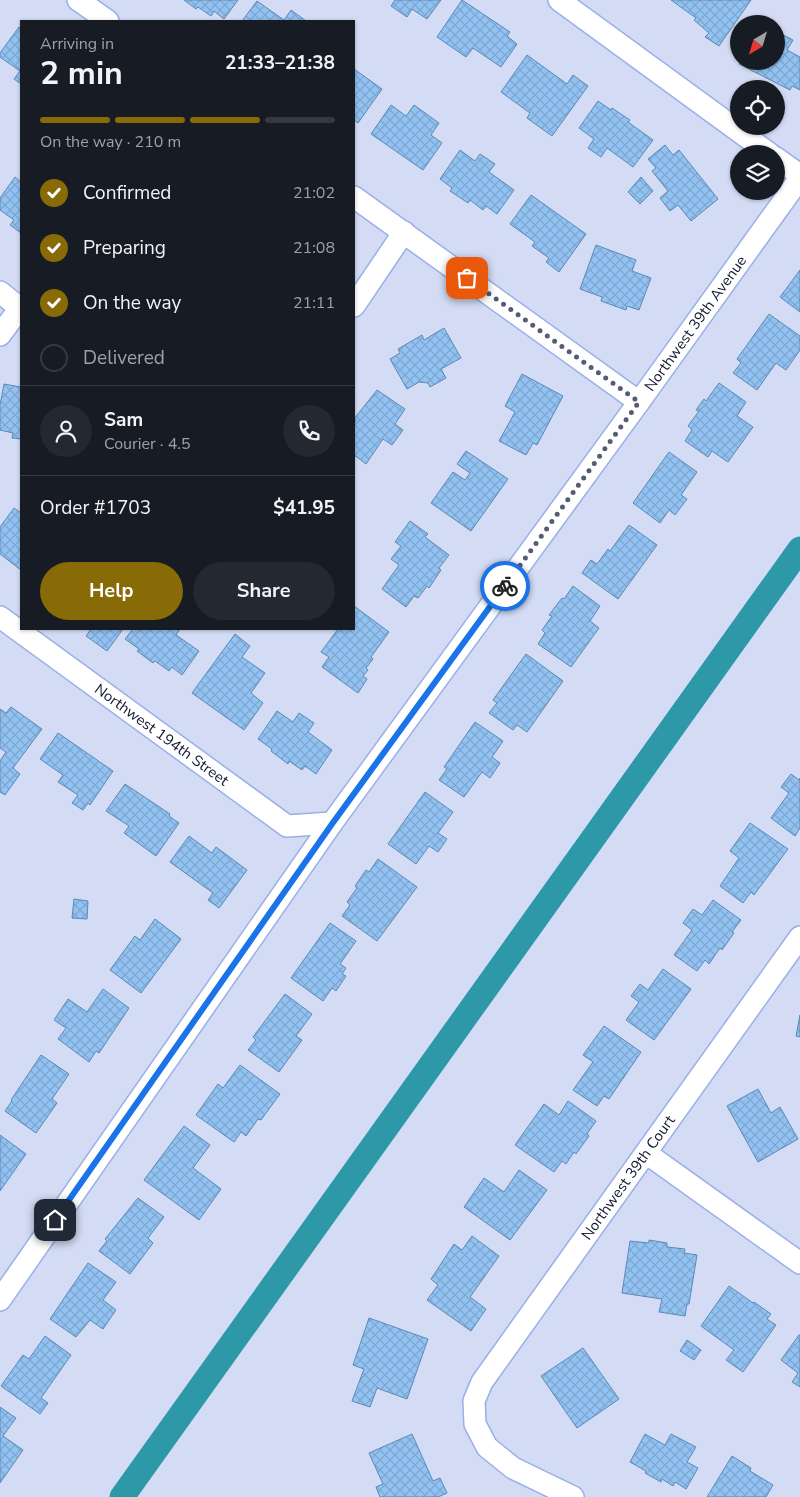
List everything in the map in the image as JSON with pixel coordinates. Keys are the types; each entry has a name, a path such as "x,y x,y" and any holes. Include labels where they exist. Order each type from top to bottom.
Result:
{"street":[{"path":"78,0 107,20"},
{"path":"559,0 758,145"},
{"path":"785,165 800,177"},
{"name":"Northwest 39th Avenue","path":"0,1300 332,824 800,177"},
{"path":"355,198 639,402"},
{"path":"355,305 404,232"},
{"path":"0,292 20,307"},
{"path":"0,335 20,309"},
{"name":"Northwest 194th Street","path":"0,617 287,826 332,824"},
{"name":"Northwest 39th Court","path":"573,1497 513,1468 487,1447 475,1424 474,1401 482,1382 800,938"},
{"path":"646,1153 800,1263"}],"building":[{"path":"184,0 238,0 224,19 214,11 211,16 198,7 196,9"},
{"path":"395,0 441,0 427,19 412,9 407,17 391,6"},
{"path":"462,0 510,32 507,36 517,44 501,67 473,48 466,57 437,37"},
{"path":"671,0 751,0 741,15 730,15 730,30 719,46 705,37 709,33 694,20 696,18"},
{"path":"257,1 284,20 243,20"},
{"path":"291,10 305,20 284,20"},
{"path":"19,27 20,71 0,57 0,53"},
{"path":"785,36 793,40 787,50 800,57 800,90 792,86 790,90 785,87 785,80 770,80 751,70 785,70"},
{"path":"527,55 567,84 573,75 588,86 552,136 527,118 530,113 501,92"},
{"path":"355,70 382,89 358,123 355,121"},
{"path":"20,71 20,83 14,79"},
{"path":"598,101 630,120 628,122 653,140 633,167 607,148 601,157 588,148 594,139 579,128"},
{"path":"391,105 406,116 414,105 439,123 431,135 442,143 423,170 371,134"},
{"path":"665,145 673,155 679,150 718,199 691,221 678,205 670,211 660,198 668,191 652,171 656,168 648,159"},
{"path":"460,150 475,161 480,154 495,164 489,172 514,190 497,214 486,206 483,210 470,200 468,203 450,191 452,188 440,179"},
{"path":"15,177 20,181 20,232 10,225 14,220 0,210 0,198"},
{"path":"641,177 653,191 640,204 628,192"},
{"path":"531,195 586,234 559,272 546,262 549,258 532,246 535,242 510,224"},
{"path":"596,245 636,260 632,271 651,278 639,310 627,306 626,310 601,301 602,297 580,289"},
{"path":"800,270 800,312 780,297"},
{"path":"769,314 800,336 800,350 786,370 776,363 757,390 733,373 741,363 737,359"},
{"path":"444,328 461,358 441,369 446,378 430,387 428,383 419,382 407,389 390,359 400,353 398,349 422,335 424,340"},
{"path":"522,374 563,396 537,445 533,443 526,455 499,441 515,412 505,406"},
{"path":"719,383 746,402 737,416 753,427 728,462 712,451 708,457 685,441 692,430 688,426 699,411 696,410 704,399 706,401"},
{"path":"4,384 20,387 20,439 12,438 13,433 0,430 0,405"},
{"path":"377,390 405,409 395,424 403,430 392,445 383,439 366,464 355,456 355,418"},
{"path":"466,451 508,479 471,531 431,503 453,472 465,480 470,473 457,464"},
{"path":"669,452 697,472 681,495 687,499 675,515 669,510 660,523 633,503"},
{"path":"14,508 20,512 20,569 0,554 0,527"},
{"path":"410,521 428,534 425,537 449,555 439,568 441,570 429,588 427,586 418,598 414,596 406,607 382,589 399,565 391,559 401,546 395,542"},
{"path":"629,525 657,545 618,599 582,573 591,560 597,564 608,549 610,551"},
{"path":"573,586 600,606 590,621 599,628 571,667 538,644 545,633 542,630 552,616 549,615"},
{"path":"355,607 389,632 371,657 373,659 363,676 367,679 358,693 322,667 329,657 321,652 337,630 355,630"},
{"path":"90,630 122,630 107,651 86,636"},
{"path":"132,630 179,630 176,635 199,651 182,675 172,667 169,671 155,661 153,663 137,651 139,649 125,639"},
{"path":"235,634 250,646 242,657 265,673 251,693 263,703 244,730 192,693"},
{"path":"526,654 563,681 527,732 517,725 513,730 489,713 497,703 493,700"},
{"path":"11,707 42,729 13,768 20,774 5,795 0,792 0,761 6,752 0,748 0,709 6,713"},
{"path":"277,711 293,722 299,713 314,723 308,732 332,750 316,774 305,766 302,770 289,761 288,764 258,739"},
{"path":"475,722 503,741 492,757 500,763 490,778 482,772 464,797 439,780 447,769 444,767"},
{"path":"58,733 113,771 90,805 88,803 83,810 72,803 78,795 58,782 63,775 40,759"},
{"path":"791,774 799,780 800,778 800,828 795,836 771,818 789,793 781,787"},
{"path":"125,784 170,814 169,816 179,823 156,856 124,833 129,826 106,811"},
{"path":"425,792 453,812 438,833 447,839 438,852 429,846 416,864 388,844"},
{"path":"750,823 788,849 754,895 751,892 743,903 720,886 739,858 730,851"},
{"path":"189,836 212,853 216,847 247,870 219,908 208,900 213,893 170,862"},
{"path":"378,859 417,887 377,941 342,916 350,905 347,902 357,888 355,886 366,870 369,872"},
{"path":"74,899 88,901 87,919 72,918"},
{"path":"713,900 741,920 722,950 720,948 709,964 705,960 697,971 674,955 692,930 683,923 693,909 702,915"},
{"path":"155,919 181,939 141,993 110,970 135,936 140,940"},
{"path":"330,923 356,941 340,964 346,968 342,974 346,976 336,991 332,988 323,1001 291,978"},
{"path":"663,969 691,989 654,1040 626,1020 639,1002 631,996 640,984 648,990"},
{"path":"103,989 129,1008 99,1053 96,1051 89,1062 58,1039 66,1028 54,1020 68,999 87,1012"},
{"path":"285,994 312,1014 296,1036 302,1040 279,1072 248,1050 256,1040 253,1037"},
{"path":"800,1015 800,1037 796,1036"},
{"path":"604,1026 641,1052 609,1099 604,1096 597,1106 573,1090 593,1062 583,1055"},
{"path":"41,1055 69,1074 52,1099 57,1103 36,1133 5,1111"},
{"path":"240,1065 280,1094 261,1120 258,1119 246,1136 241,1132 234,1142 196,1115 218,1084 223,1088"},
{"path":"758,1089 771,1113 780,1107 798,1139 758,1162 727,1106"},
{"path":"568,1101 596,1121 587,1134 589,1136 576,1154 574,1152 566,1164 562,1161 554,1172 515,1145 544,1104 559,1115"},
{"path":"184,1126 210,1145 193,1168 221,1189 199,1220 144,1180"},
{"path":"0,1135 26,1154 0,1191"},
{"path":"519,1170 547,1190 510,1240 464,1207 484,1178 504,1192"},
{"path":"138,1198 164,1217 148,1238 153,1243 130,1274 99,1251 107,1241 105,1239"},
{"path":"472,1236 499,1256 470,1297 486,1309 471,1331 427,1300 438,1285 431,1279 454,1244 462,1250"},
{"path":"649,1240 667,1243 667,1247 685,1249 684,1253 697,1255 689,1304 687,1304 685,1316 659,1312 662,1299 622,1293 630,1241 649,1243"},
{"path":"88,1263 116,1282 103,1300 116,1310 103,1329 90,1320 76,1337 50,1319"},
{"path":"729,1286 771,1314 767,1319 776,1325 743,1372 726,1360 734,1350 701,1326"},
{"path":"369,1318 428,1339 407,1399 377,1388 370,1407 352,1401 364,1369 353,1365"},
{"path":"799,1335 800,1387 792,1382 798,1373 781,1360"},
{"path":"45,1336 71,1355 41,1398 48,1403 40,1414 1,1386 23,1355 29,1359"},
{"path":"687,1340 701,1350 694,1360 680,1351"},
{"path":"583,1348 619,1399 577,1428 541,1376"},
{"path":"0,1407 16,1418 3,1436 23,1450 0,1483"},
{"path":"412,1434 433,1481 440,1478 447,1493 438,1497 380,1497 376,1487 383,1484 369,1453"},
{"path":"645,1434 665,1445 671,1434 696,1447 687,1462 698,1468 686,1489 675,1482 673,1486 662,1479 661,1482 630,1462"},
{"path":"732,1456 751,1468 750,1471 773,1485 766,1497 707,1497"}],"waterway":[{"path":"122,1497 800,549"}],"way so far":[{"path":"467,278 639,402 505,586"}],"route":[{"path":"55,1220 332,824 505,586"}]}
